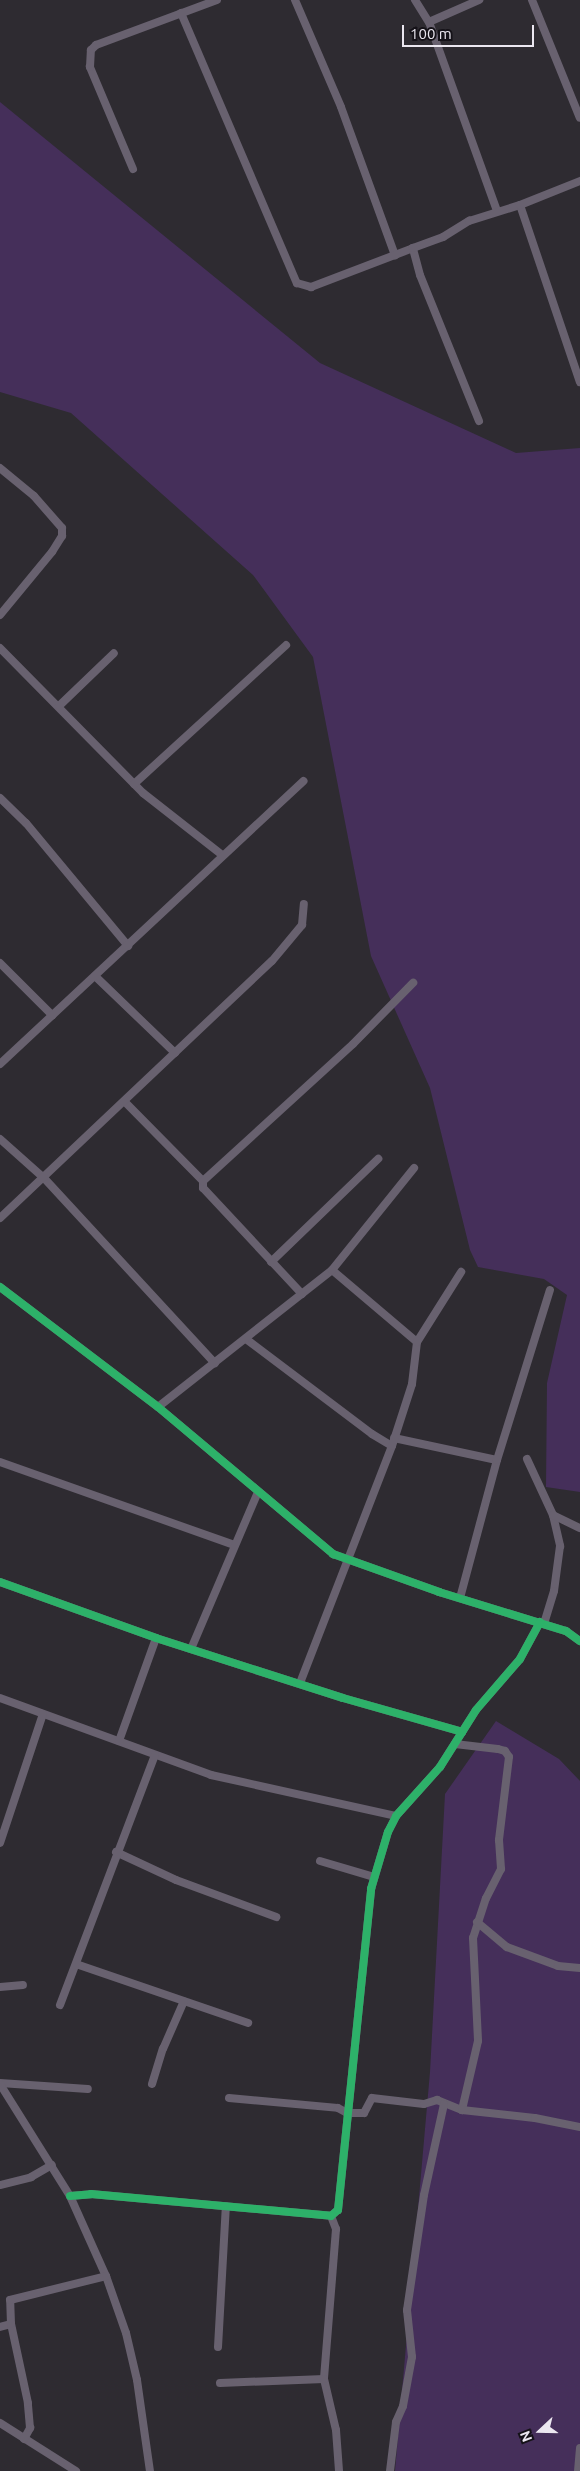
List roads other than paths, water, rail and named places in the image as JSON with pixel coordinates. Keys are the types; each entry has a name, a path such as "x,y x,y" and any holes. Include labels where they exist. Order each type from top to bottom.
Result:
{"street":[{"path":"133,169 90,67 91,50 96,45 217,0"},
{"path":"295,0 341,107 395,255"},
{"path":"415,0 429,22 497,211"},
{"path":"429,22 479,0"},
{"path":"532,0 580,118"},
{"path":"181,13 297,283 312,286 442,238 462,223 520,205 580,181"},
{"path":"520,205 580,382"},
{"path":"413,248 420,275 479,421"},
{"path":"0,468 34,496 62,528 62,536 52,552 1,611"},
{"path":"134,784 286,645"},
{"path":"0,648 134,784 222,855"},
{"path":"59,706 114,653"},
{"path":"0,1064 128,946 222,855 304,781"},
{"path":"0,798 26,823 128,946"},
{"path":"0,1218 126,1102 292,938 302,925 304,904"},
{"path":"0,963 52,1015"},
{"path":"95,976 175,1053"},
{"path":"203,1181 353,1044 414,983"},
{"path":"126,1102 203,1181 203,1188 302,1294"},
{"path":"0,1139 44,1178 215,1363"},
{"path":"271,1262 378,1159"},
{"path":"158,1407 332,1270 414,1168"},
{"path":"332,1270 417,1342"},
{"path":"300,1683 393,1442 412,1384 417,1342 461,1272"},
{"path":"0,1287 158,1407 333,1554 460,1598 542,1623 578,1640 580,1630"},
{"path":"460,1598 496,1460 550,1290"},
{"path":"246,1339 372,1434 393,1442 496,1460"},
{"path":"331,2216 341,2204 347,2113 374,1877 396,1816 440,1767 462,1732 520,1659 542,1623 554,1591 560,1555 553,1515 527,1459"},
{"path":"0,1462 235,1545"},
{"path":"191,1650 258,1492"},
{"path":"553,1515 580,1528"},
{"path":"0,1582 191,1650 462,1732"},
{"path":"119,1740 156,1638"},
{"path":"0,1698 211,1775 396,1816"},
{"path":"0,1843 2,1823 43,1714"},
{"path":"455,1744 498,1749 505,1751 509,1758 499,1840 501,1869 477,1922 473,1938 478,2041 462,2110"},
{"path":"60,2004 116,1852 155,1755"},
{"path":"116,1852 192,1886 276,1917"},
{"path":"320,1861 374,1877"},
{"path":"477,1922 508,1947 558,1966 580,1968"},
{"path":"76,1964 248,2023"},
{"path":"0,1987 23,1986"},
{"path":"152,2084 184,2001"},
{"path":"0,2084 88,2089"},
{"path":"0,2084 70,2196 106,2276 132,2361 150,2471"},
{"path":"229,2098 338,2108 347,2113 364,2113 372,2098 424,2104 436,2100 462,2110 536,2118 580,2127"},
{"path":"390,2471 396,2422 403,2406 412,2357 407,2310 424,2195 444,2104"},
{"path":"0,2185 31,2177 52,2165"},
{"path":"70,2196 91,2194 331,2216"},
{"path":"218,2347 226,2206"},
{"path":"331,2216 336,2228 324,2379 337,2437 339,2471"},
{"path":"24,2439 30,2428 28,2403 10,2324 10,2300 106,2276"},
{"path":"0,2327 10,2324"},
{"path":"220,2383 324,2379"},
{"path":"0,2423 76,2471"},
{"path":"578,2471 580,2448"}]}
